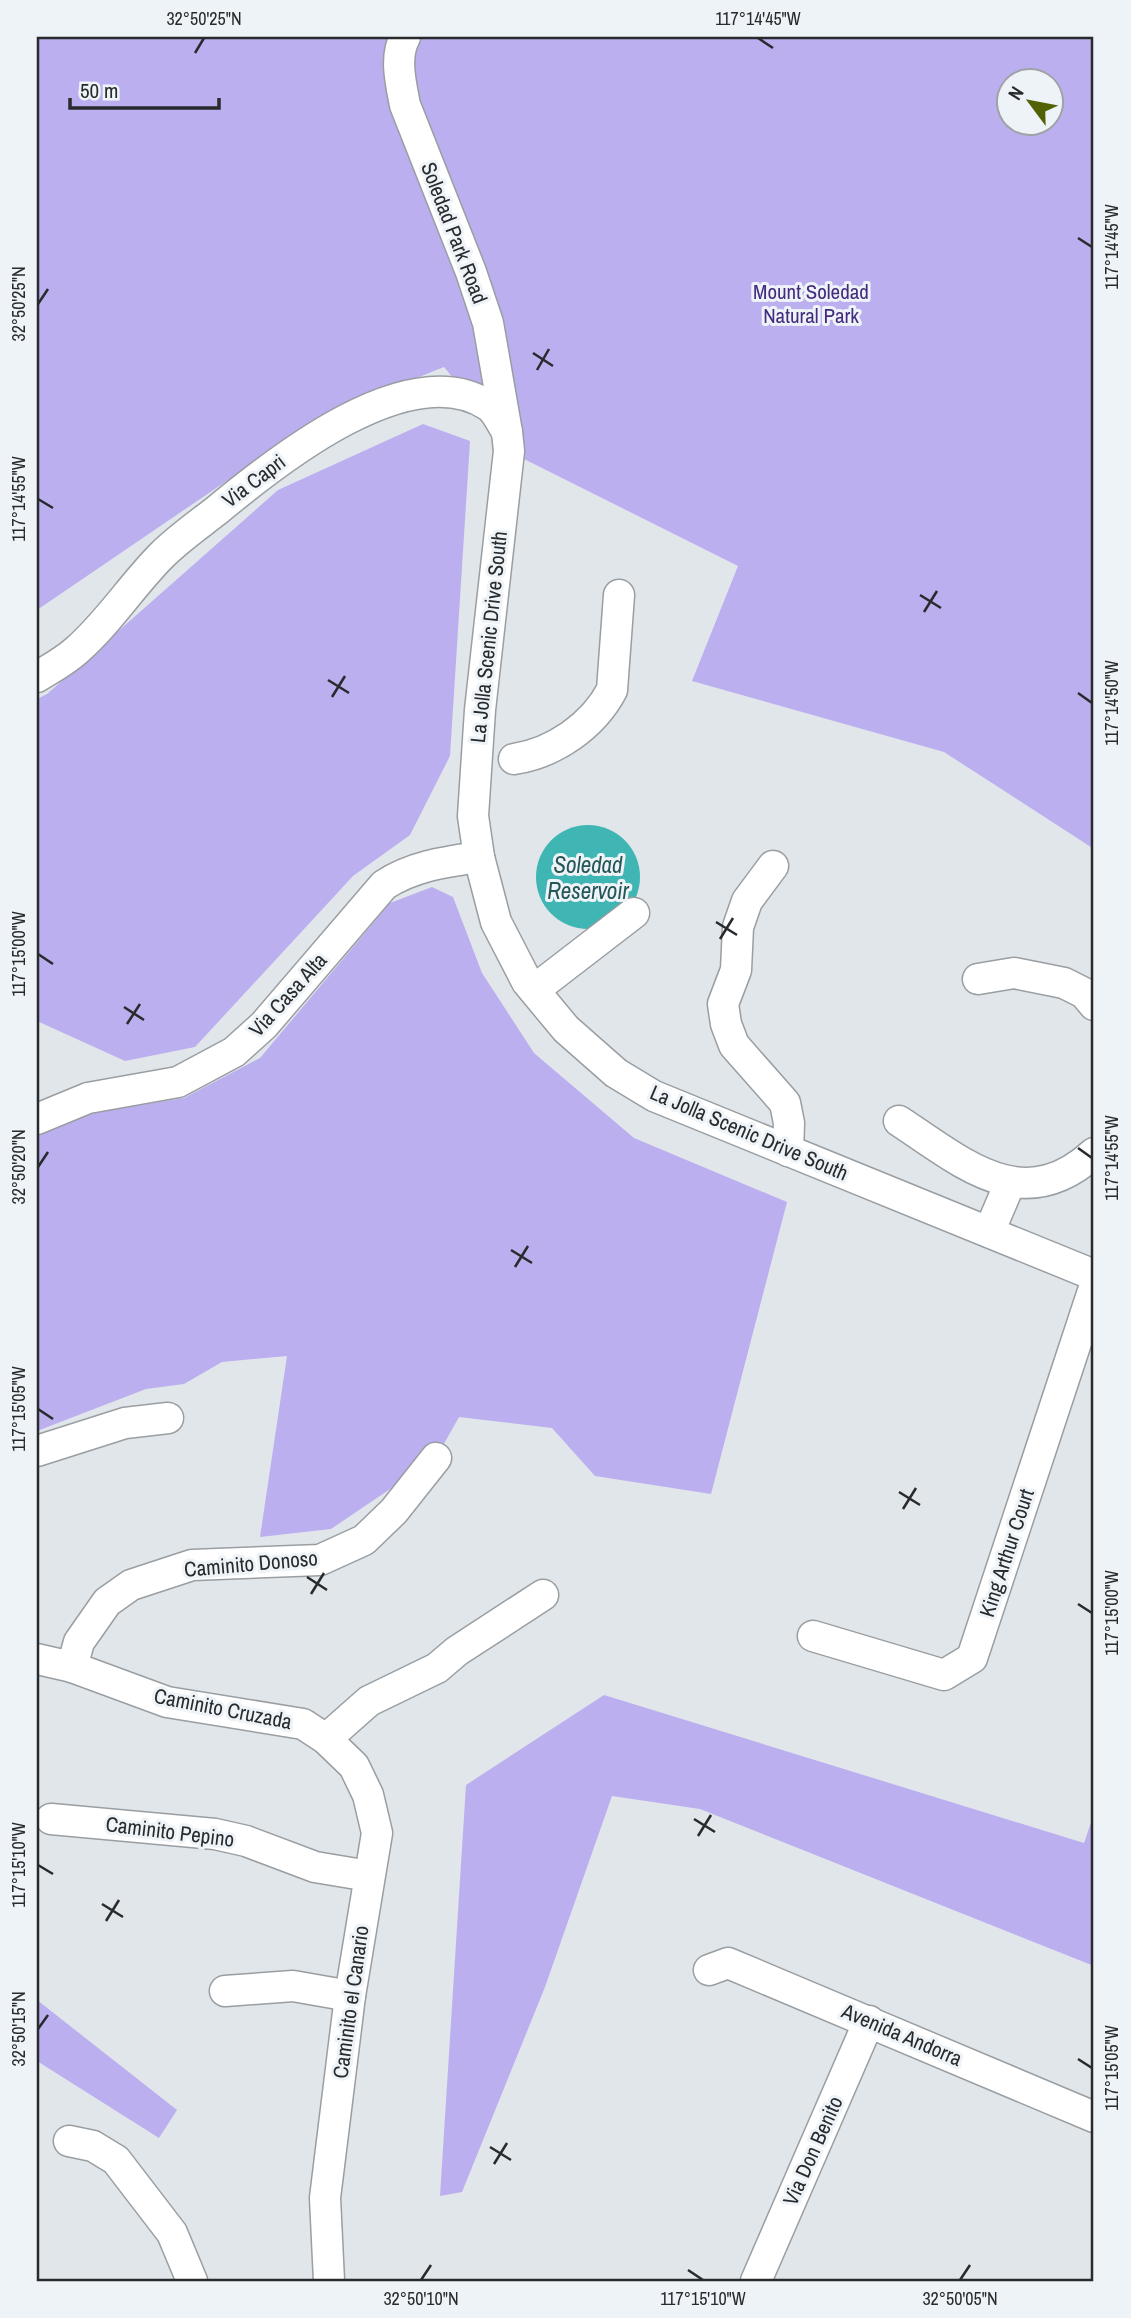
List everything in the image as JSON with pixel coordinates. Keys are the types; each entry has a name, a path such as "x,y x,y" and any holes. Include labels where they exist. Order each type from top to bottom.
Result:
{"street":[{"name":"Soledad Park Road","path":"405,37 402,42 399,76 405,105 471,272 488,323 507,432"},
{"name":"Via Capri","path":"37,677 76,651 163,554 246,486 309,440 352,415 405,396 438,391 465,396 491,407 507,432"},
{"name":"La Jolla Scenic Drive South","path":"507,432 509,451 480,710 473,816 479,857 496,922 527,982 566,1029 616,1073 653,1096 1094,1275"},
{"path":"477,757 486,767 504,768 514,759 556,746 592,718 612,690 619,595"},
{"name":"Via Casa Alta","path":"37,1119 88,1098 178,1082 234,1052 264,1025 384,885 400,875 433,863 479,857"},
{"path":"773,866 747,901 738,927 736,970 723,1004 733,1045 785,1102 789,1123 788,1151"},
{"path":"534,990 634,913"},
{"path":"978,979 1014,973 1063,983 1084,993 1094,1005"},
{"path":"899,1121 959,1160 989,1176 1010,1183 1046,1182 1080,1166 1094,1153"},
{"path":"989,1232 1010,1183"},
{"name":"King Arthur Court","path":"813,1636 944,1675 972,1658 1094,1288"},
{"path":"37,1451 125,1423 168,1418"},
{"name":"Caminito Donoso","path":"72,1667 79,1642 107,1602 131,1584 192,1565 320,1560 364,1540 394,1511 436,1458"},
{"path":"326,1739 369,1701 437,1668 457,1651 543,1595"},
{"name":"Caminito Cruzada","path":"37,1659 72,1667 167,1702 303,1724 326,1739"},
{"name":"Caminito el Canario","path":"326,1739 354,1766 368,1795 377,1833 350,1997 325,2198 328,2281"},
{"name":"Caminito Pepino","path":"51,1819 215,1835 246,1841 315,1867 369,1876"},
{"name":"Avenida Andorra","path":"709,1970 728,1963 1094,2117"},
{"path":"225,1991 293,1986 350,1997"},
{"name":"Via Don Benito","path":"756,2281 869,2021"},
{"path":"69,2141 93,2146 116,2160 172,2233 192,2281"}],"green space":[{"name":"Mount Soledad Natural Park","path":"37,37 1094,37 1094,849 944,752 692,681 738,566 518,456 444,367 322,416 37,610"},
{"path":"423,424 470,441 450,756 410,835 353,876 195,1047 125,1061 37,1021 37,699 47,694 278,490"},
{"path":"432,887 453,897 482,973 534,1053 634,1138 787,1202 711,1494 595,1476 552,1428 459,1417 436,1458 331,1529 260,1537 287,1356 222,1362 184,1384 146,1389 37,1431 37,1128 66,1117 184,1098 260,1058 390,903"},
{"path":"604,1695 1084,1843 1094,1814 1094,1966 700,1809 612,1796 545,1987 462,2192 440,2196 466,1785"},
{"path":"37,2000 177,2110 159,2138 37,2061"}],"water":[{"name":"Soledad Reservoir","path":"588,825 608,829 625,840 636,857 640,877 636,897 625,914 608,925 588,929 568,925 551,914 540,897 536,877 540,857 551,840 568,829"}]}
